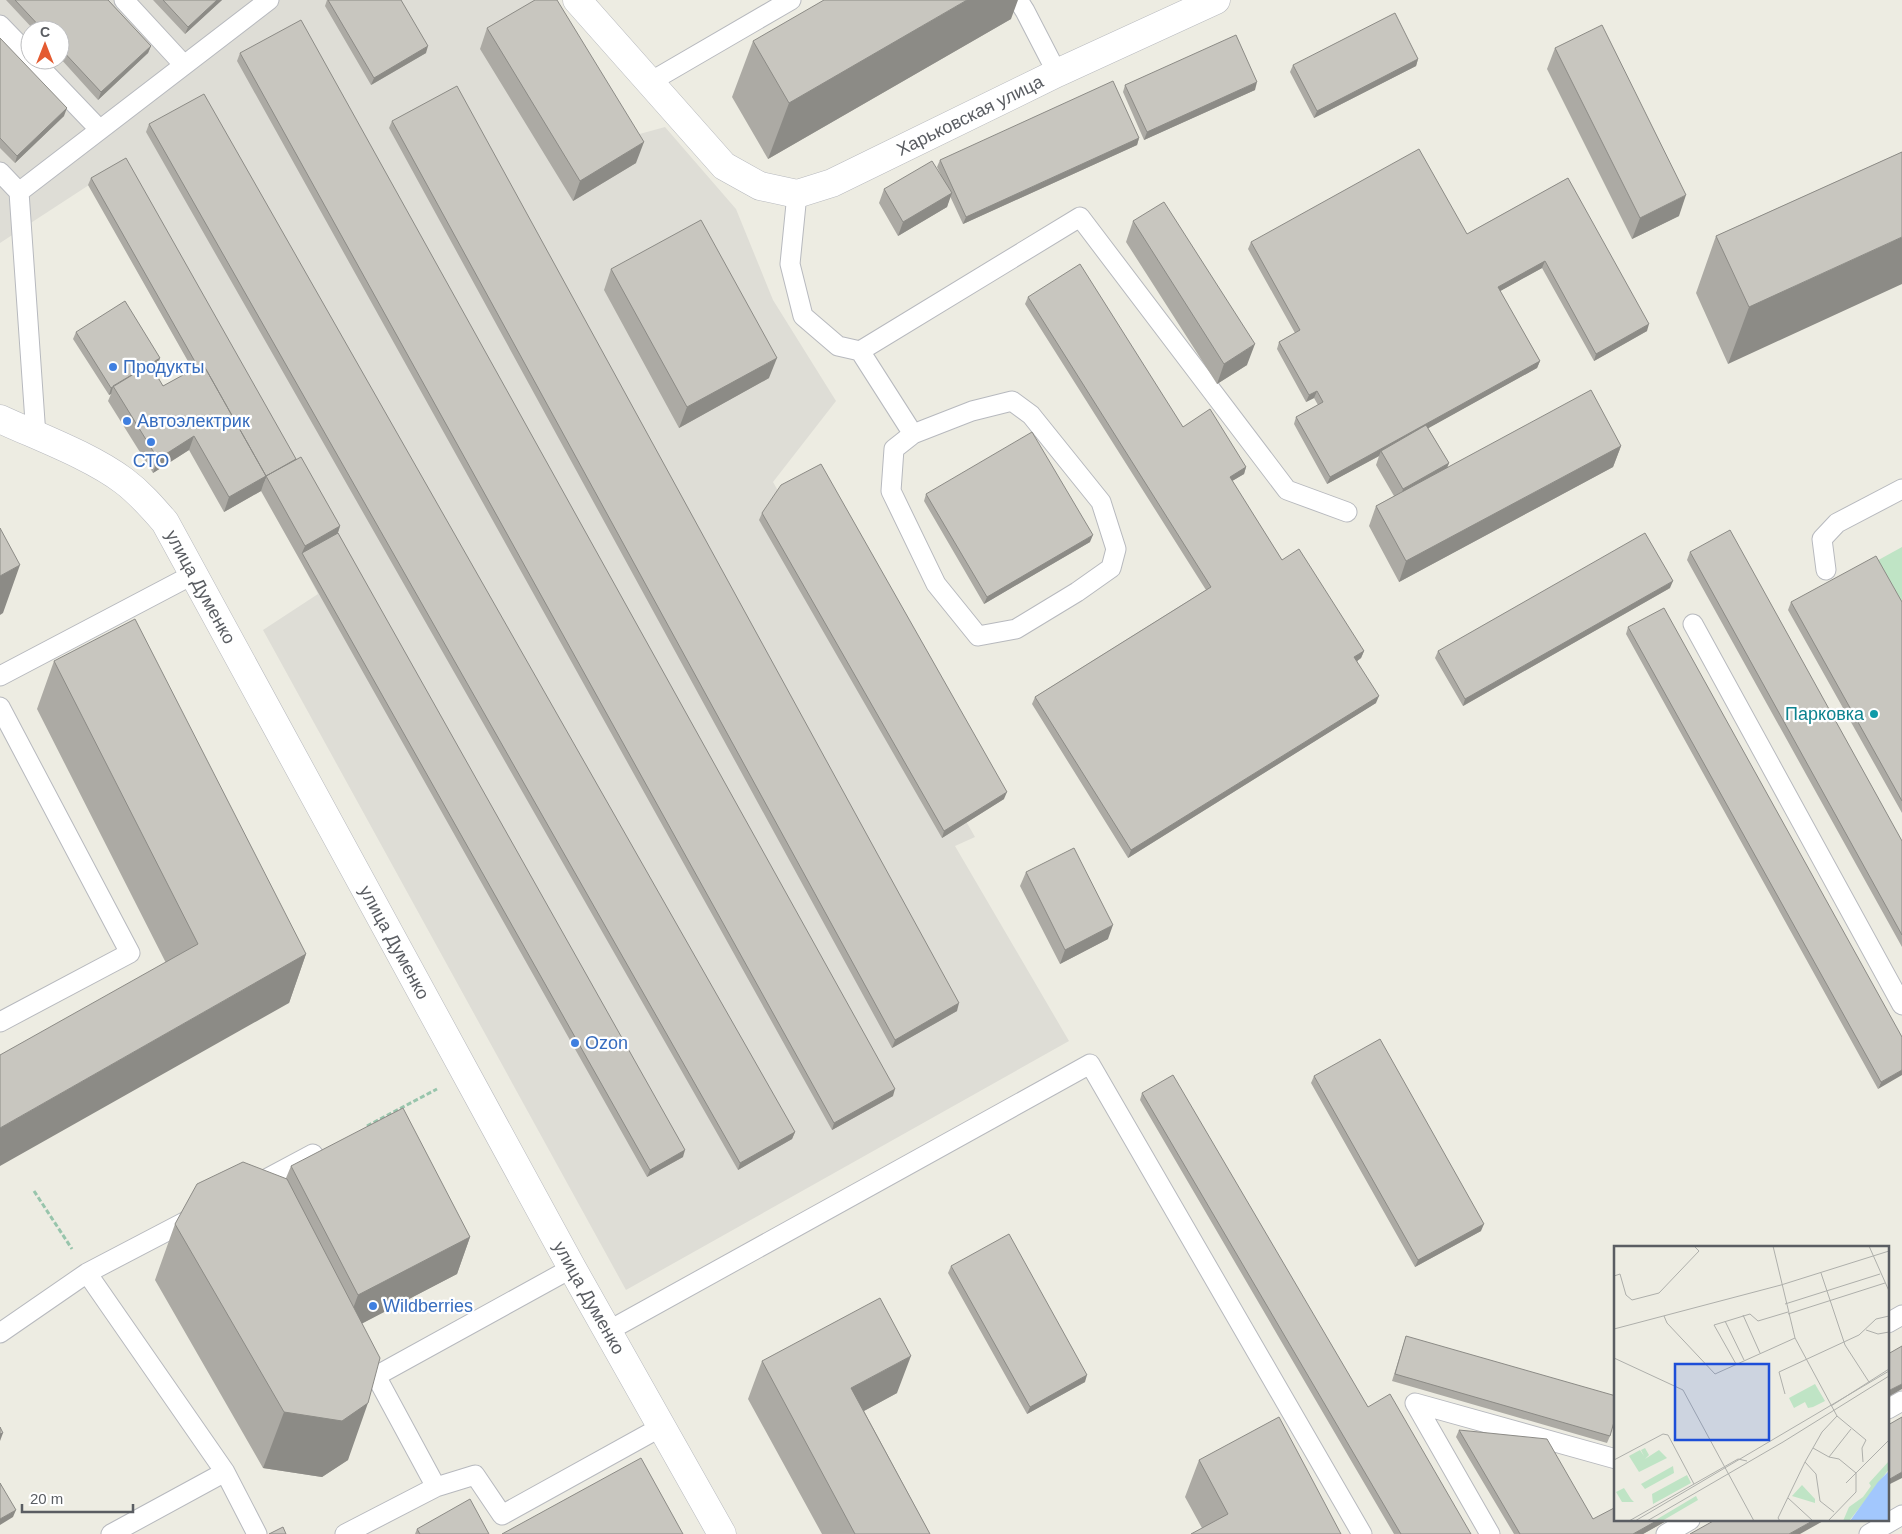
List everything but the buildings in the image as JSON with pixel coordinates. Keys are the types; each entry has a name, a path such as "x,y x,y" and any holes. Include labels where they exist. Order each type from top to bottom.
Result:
{"street":[{"name":"Харьковская улица","path":"577,0 724,166 760,186 796,194 832,183 1057,73 1216,0"},
{"name":"улица Думенко","path":"0,419 104,468 124,481 143,497 165,522 572,1268 722,1534"}],"lane":[{"path":"124,0 184,65"},
{"path":"19,192 268,0"},
{"path":"650,82 791,0"},
{"path":"1018,0 1057,73"},
{"path":"0,24 20,45"},
{"path":"43,70 100,130"},
{"path":"0,172 19,192 36,436"},
{"path":"796,194 790,264 803,316 838,346 860,351 1080,217 1287,490 1347,512"},
{"path":"860,351 913,434"},
{"path":"1012,400 1031,415 1101,502 1116,548 1110,568 1077,592 1016,629 978,636 936,584 891,491 894,449 913,434 972,411 1012,400"},
{"path":"1826,570 1822,539 1837,523 1902,489"},
{"path":"0,676 194,574"},
{"path":"1693,624 1902,1004"},
{"path":"0,707 130,953 0,1022"},
{"path":"608,1331 1090,1064 1362,1534"},
{"path":"236,1195 367,1126"},
{"path":"0,1333 87,1273 209,1209"},
{"path":"436,1487 376,1376 572,1268"},
{"path":"87,1273 225,1472 257,1534"},
{"path":"1890,1322 1902,1315"},
{"path":"1890,1408 1902,1401"},
{"path":"1490,1534 1414,1404 1614,1458"},
{"path":"345,1534 436,1487 475,1475 502,1515 661,1427"},
{"path":"111,1534 225,1472"},
{"path":"1890,1522 1902,1515"},
{"path":"1666,1534 1687,1522"},
{"path":"1869,1534 1890,1522"}],"path":[{"path":"367,1126 466,1073"},
{"path":"34,1191 87,1273"}],"shaded area":[{"path":"0,0 539,0 636,135 665,127 736,209 773,300 836,401 773,482 975,837 955,846 1069,1041 626,1290 263,630 318,594 300,560 335,540 296,471 261,491 89,185 0,243"}],"green space":[{"path":"1902,547 1902,614 1873,563"}],"place":[{"name":"Продукты","path":"113,367"},
{"name":"Автоэлектрик","path":"127,421"},
{"name":"СТО","path":"151,442"},
{"name":"Парковка","path":"1874,714"},
{"name":"Ozon","path":"575,1043"},
{"name":"Wildberries","path":"373,1306"}]}
